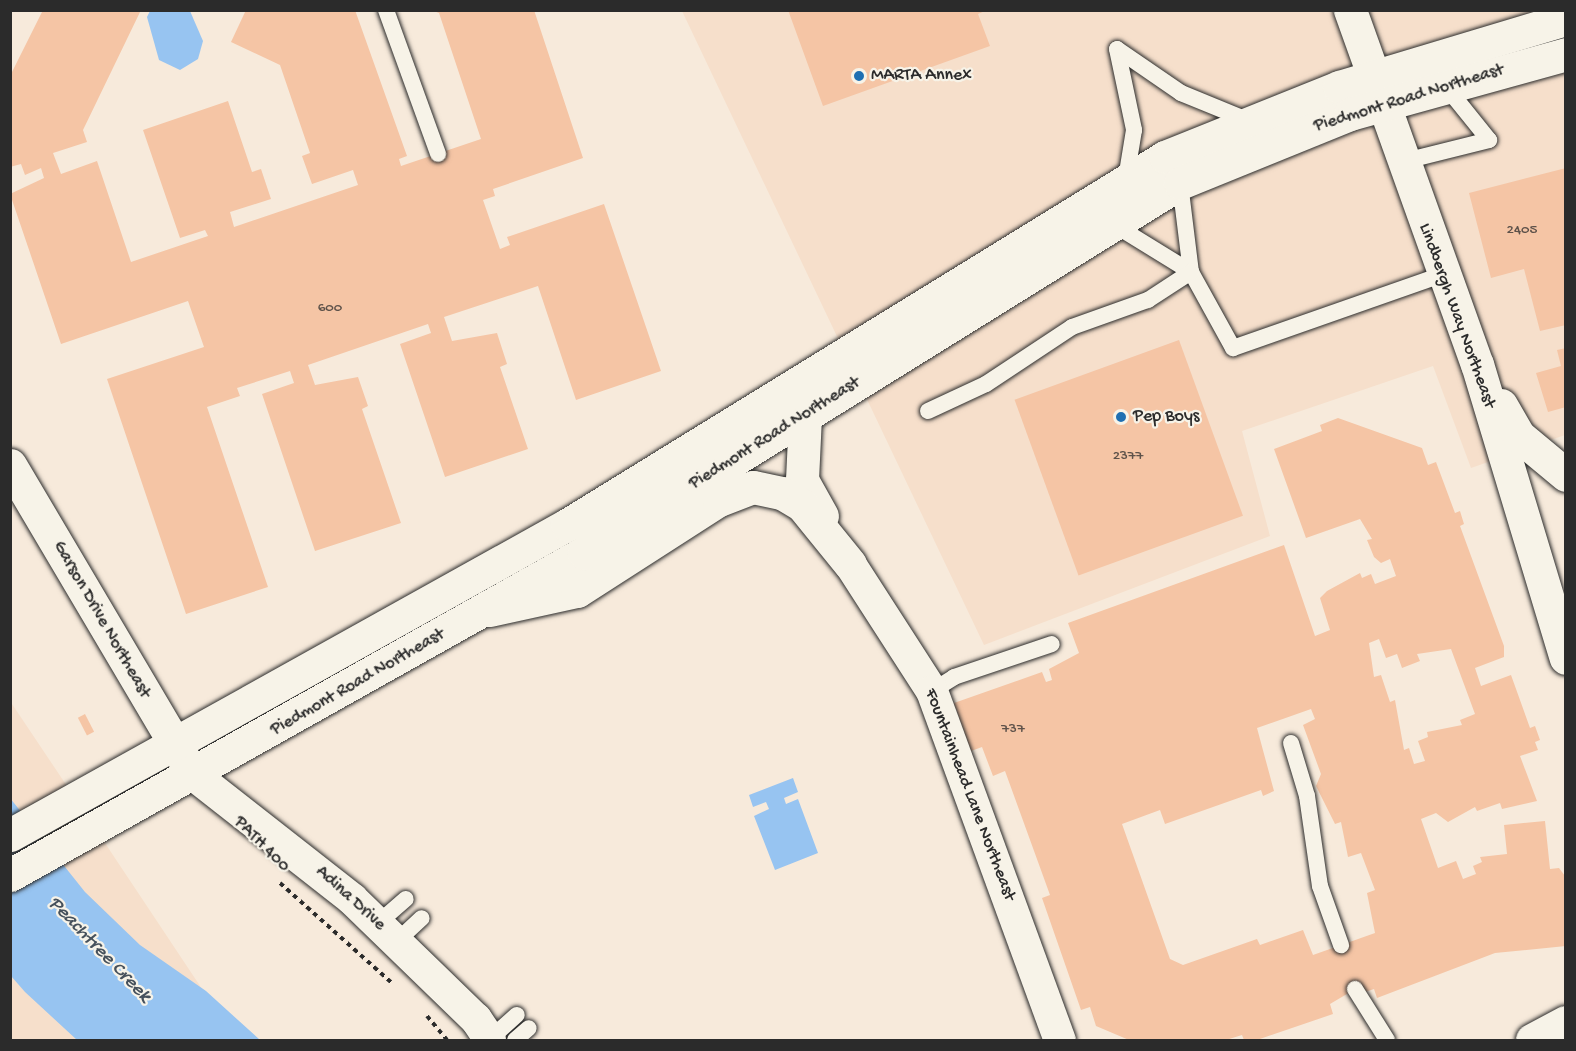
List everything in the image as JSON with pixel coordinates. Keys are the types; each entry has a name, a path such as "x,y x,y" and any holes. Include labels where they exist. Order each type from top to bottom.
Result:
{"main road":[{"name":"Lindbergh Way Northeast","path":"1350,10 1379,89 1401,162 1442,275 1478,364 1561,630"},
{"name":"Piedmont Road Northeast","path":"10,875 194,775 484,611 805,416 1112,223 1180,183 1526,21 1566,19"},
{"name":"Piedmont Road Northeast","path":"10,835 176,745 567,525 1126,179 1247,120 1379,89 1447,88 1566,54"},
{"path":"1478,364 1519,436 1566,475"},
{"path":"805,416 802,480 850,564"},
{"name":"Garson Drive Northeast","path":"10,465 194,775"},
{"path":"484,611 577,591 719,500 753,487 782,493 802,505 850,564"}],"street":[{"name":"Fountainhead Lane Northeast","path":"850,564 932,690 1060,1041"},
{"name":"Adina Drive","path":"194,775 272,832 387,933 498,1040"},
{"path":"1532,1041 1566,1022"}],"lane":[{"path":"386,10 438,154"},
{"path":"1126,179 1133,120 1117,49 1182,93 1247,120"},
{"path":"1401,162 1489,140 1447,88"},
{"path":"1180,183 1191,272 1233,348 1442,275"},
{"path":"1112,223 1191,272"},
{"path":"928,411 986,384 1072,327 1148,300 1191,272"},
{"path":"932,690 954,677 1052,644"},
{"path":"1291,743 1307,796 1320,886 1341,945"},
{"path":"387,933 406,899"},
{"path":"387,933 422,918"},
{"path":"1354,989 1387,1041"},
{"path":"498,1040 523,1022 498,1040"}],"path":[{"name":"PATH 400","path":"276,879 399,988"},
{"path":"422,1010 447,1041"}],"shaded area":[{"path":"682,11 1565,11 1565,435 1471,468 1433,366 1242,431 1270,536 984,645"},
{"path":"10,701 83,810 236,1040 11,1040"}],"water":[{"path":"150,11 190,11 203,41 198,59 180,70 159,60 147,17"},
{"path":"793,778 798,792 784,798 786,804 798,799 818,853 775,870 754,816 769,809 766,802 753,807 749,795"},
{"name":"Peachtree Creek","path":"10,798 85,892 140,945 206,991 260,1040 77,1040 25,992 11,976"}],"building":[{"path":"43,10 141,10 83,130 87,142 53,153 61,174 97,161 131,262 208,236 205,230 180,238 143,130 228,101 252,172 261,169 271,199 230,212 234,227 358,185 353,170 312,184 302,156 310,153 280,65 231,42 246,10 355,10 407,156 399,159 401,166 481,139 439,13 431,10 534,10 583,158 493,189 495,196 483,200 500,249 510,245 507,237 604,204 661,371 576,400 538,286 444,317 452,341 497,333 507,364 500,367 528,449 445,477 400,344 431,333 428,324 308,365 315,385 358,377 368,406 362,409 401,523 315,551 262,394 294,383 290,371 237,388 240,396 207,407 268,587 186,614 107,379 204,347 188,301 61,344 10,194 44,178 41,168 25,175 21,164 10,167 10,76"},
{"name":"MARTA Annex","path":"788,10 987,10 978,14 990,46 823,106"},
{"path":"1566,168 1566,325 1540,331 1524,269 1491,278 1469,193"},
{"path":"1179,340 1243,516 1079,576 1015,400"},
{"path":"1566,348 1566,407 1548,412 1536,373 1561,366 1557,350"},
{"path":"1338,418 1422,448 1428,465 1436,462 1455,513 1460,511 1464,524 1460,526 1504,646 1504,657 1475,668 1481,686 1511,675 1530,728 1535,726 1540,740 1535,742 1538,750 1520,756 1537,801 1502,809 1500,803 1477,811 1475,807 1448,822 1436,813 1421,819 1438,868 1456,861 1463,879 1476,874 1473,866 1482,862 1480,857 1507,854 1504,825 1545,821 1550,869 1559,868 1565,876 1566,946 1495,953 1377,998 1374,989 1359,994 1357,988 1330,1004 1333,1014 1257,1040 1244,1040 1242,1035 1226,1040 1129,1040 1096,1026 1090,1007 1081,1010 1042,898 1050,895 1005,771 993,776 982,747 971,751 954,703 1042,672 1046,682 1052,680 1049,669 1079,653 1068,623 1284,545 1315,636 1330,630 1320,598 1327,591 1360,573 1362,578 1371,574 1375,584 1396,576 1390,559 1381,563 1374,557 1367,540 1372,539 1360,519 1306,538 1274,449 1322,431 1320,425","holes":["1379,639 1386,658 1397,654 1402,668 1420,661 1417,654 1451,649 1475,714 1460,720 1462,725 1427,732 1428,737 1418,741 1425,761 1414,764 1409,748 1404,750 1395,700 1390,702 1381,675 1374,677 1369,643","1311,709 1315,719 1303,725 1321,774 1316,786 1335,824 1341,822 1348,857 1361,853 1375,890 1367,893 1375,933 1313,955 1303,930 1260,945 1257,939 1183,965 1170,959 1122,824 1160,810 1165,824 1261,790 1263,796 1274,791 1257,728"]},
{"path":"85,714 94,732 87,735 78,718"}],"place":[{"name":"MARTA Annex","path":"859,76"},
{"name":"Pep Boys","path":"1121,417"}]}
